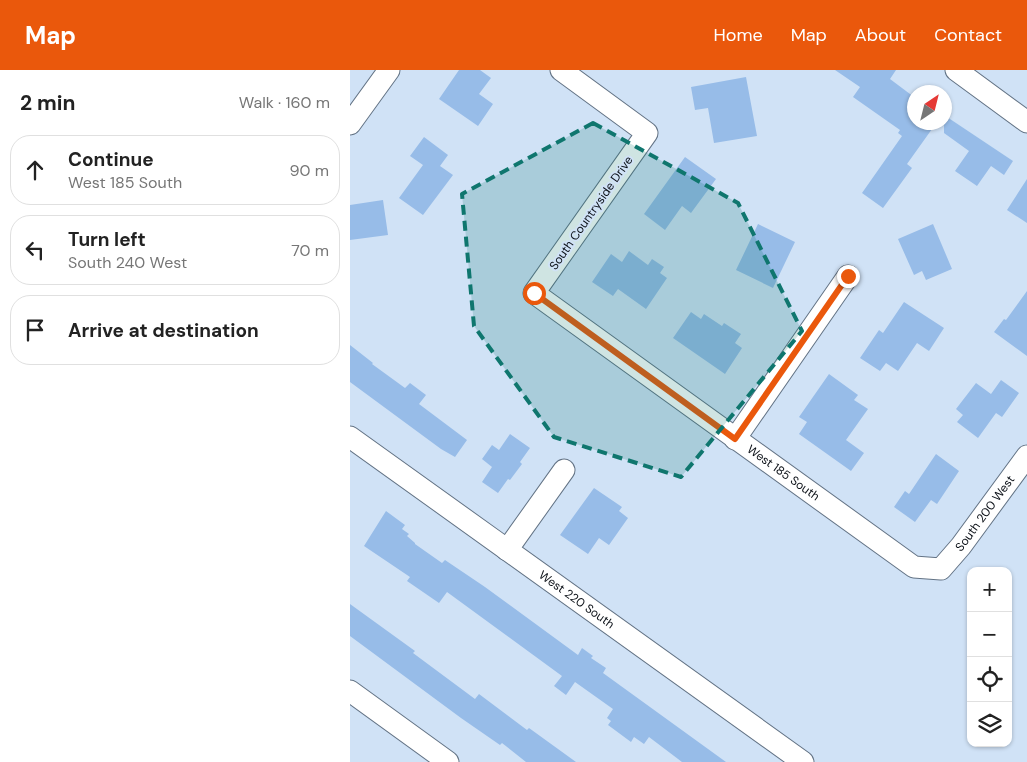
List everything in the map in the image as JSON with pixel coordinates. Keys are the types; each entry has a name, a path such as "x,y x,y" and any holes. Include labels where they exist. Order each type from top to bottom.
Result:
{"street":[{"path":"350,124 389,70"},
{"name":"South Countryside Drive","path":"534,293 647,133 562,70"},
{"path":"956,70 1027,122"},
{"path":"735,439 848,276"},
{"name":"West 185 South","path":"534,293 914,568 941,569"},
{"name":"West 220 South","path":"350,436 803,762"},
{"name":"South 200 West","path":"941,569 961,546 1027,456"},
{"path":"507,550 564,470"},
{"path":"350,691 448,762"}],"highlighted area":[{"path":"593,123 738,203 802,331 681,477 554,437 474,326 462,194"}],"building":[{"path":"459,70 480,70 491,78 479,94 493,104 478,126 439,99"},
{"path":"835,70 896,70 890,79 907,92 907,130 931,130 907,164 912,168 883,208 862,193 902,136 898,133 900,130 853,97 860,87"},
{"path":"746,77 757,136 714,143 708,108 695,110 691,87"},
{"path":"952,120 1013,161 1004,175 991,166 977,186 955,171 969,151 944,133 944,130 952,130"},
{"path":"424,137 448,155 440,166 453,175 423,215 399,198 423,165 410,156"},
{"path":"685,157 716,179 691,213 682,206 665,230 644,214"},
{"path":"1027,179 1027,223 1007,210"},
{"path":"383,200 388,235 350,240 350,205"},
{"path":"758,224 795,242 773,288 736,270"},
{"path":"933,224 952,269 926,280 922,271 914,275 898,239"},
{"path":"629,251 648,265 652,259 664,267 660,273 667,278 646,309 618,289 613,296 592,282 611,254 622,262"},
{"path":"1027,291 1027,356 994,332 1004,319 1006,320"},
{"path":"904,302 944,328 929,351 917,343 898,371 886,363 880,371 860,358 879,330 883,333"},
{"path":"691,312 701,319 704,314 722,326 724,323 741,334 735,343 742,348 725,374 673,338"},
{"path":"350,345 405,388 410,383 426,395 419,404 467,440 455,457 441,449 350,382"},
{"path":"829,374 858,395 854,400 868,409 846,440 864,453 851,471 799,434 807,422 799,417"},
{"path":"1001,380 1019,393 1002,417 996,413 978,438 957,422 963,415 956,409 976,383 991,394"},
{"path":"510,434 530,448 520,462 522,464 498,493 482,482 492,467 482,459 492,445 499,450"},
{"path":"936,454 959,471 937,504 931,500 915,522 894,507 905,491 909,494"},
{"path":"594,488 622,507 619,511 628,518 609,545 599,538 588,554 560,535"},
{"path":"386,511 405,525 402,529 409,534 407,536 415,544 442,563 445,560 485,587 578,655 582,648 593,656 591,658 606,668 603,673 726,762 682,762 649,737 644,744 634,737 631,742 608,725 611,721 607,718 613,709 575,682 566,695 554,686 562,676 447,592 439,603 407,581 410,577 364,546"},
{"path":"350,604 415,651 413,653 475,699 479,694 527,730 529,728 576,762 526,762 502,743 500,745 461,718 350,636"}],"route":[{"path":"534,293 735,439 848,276"}]}
